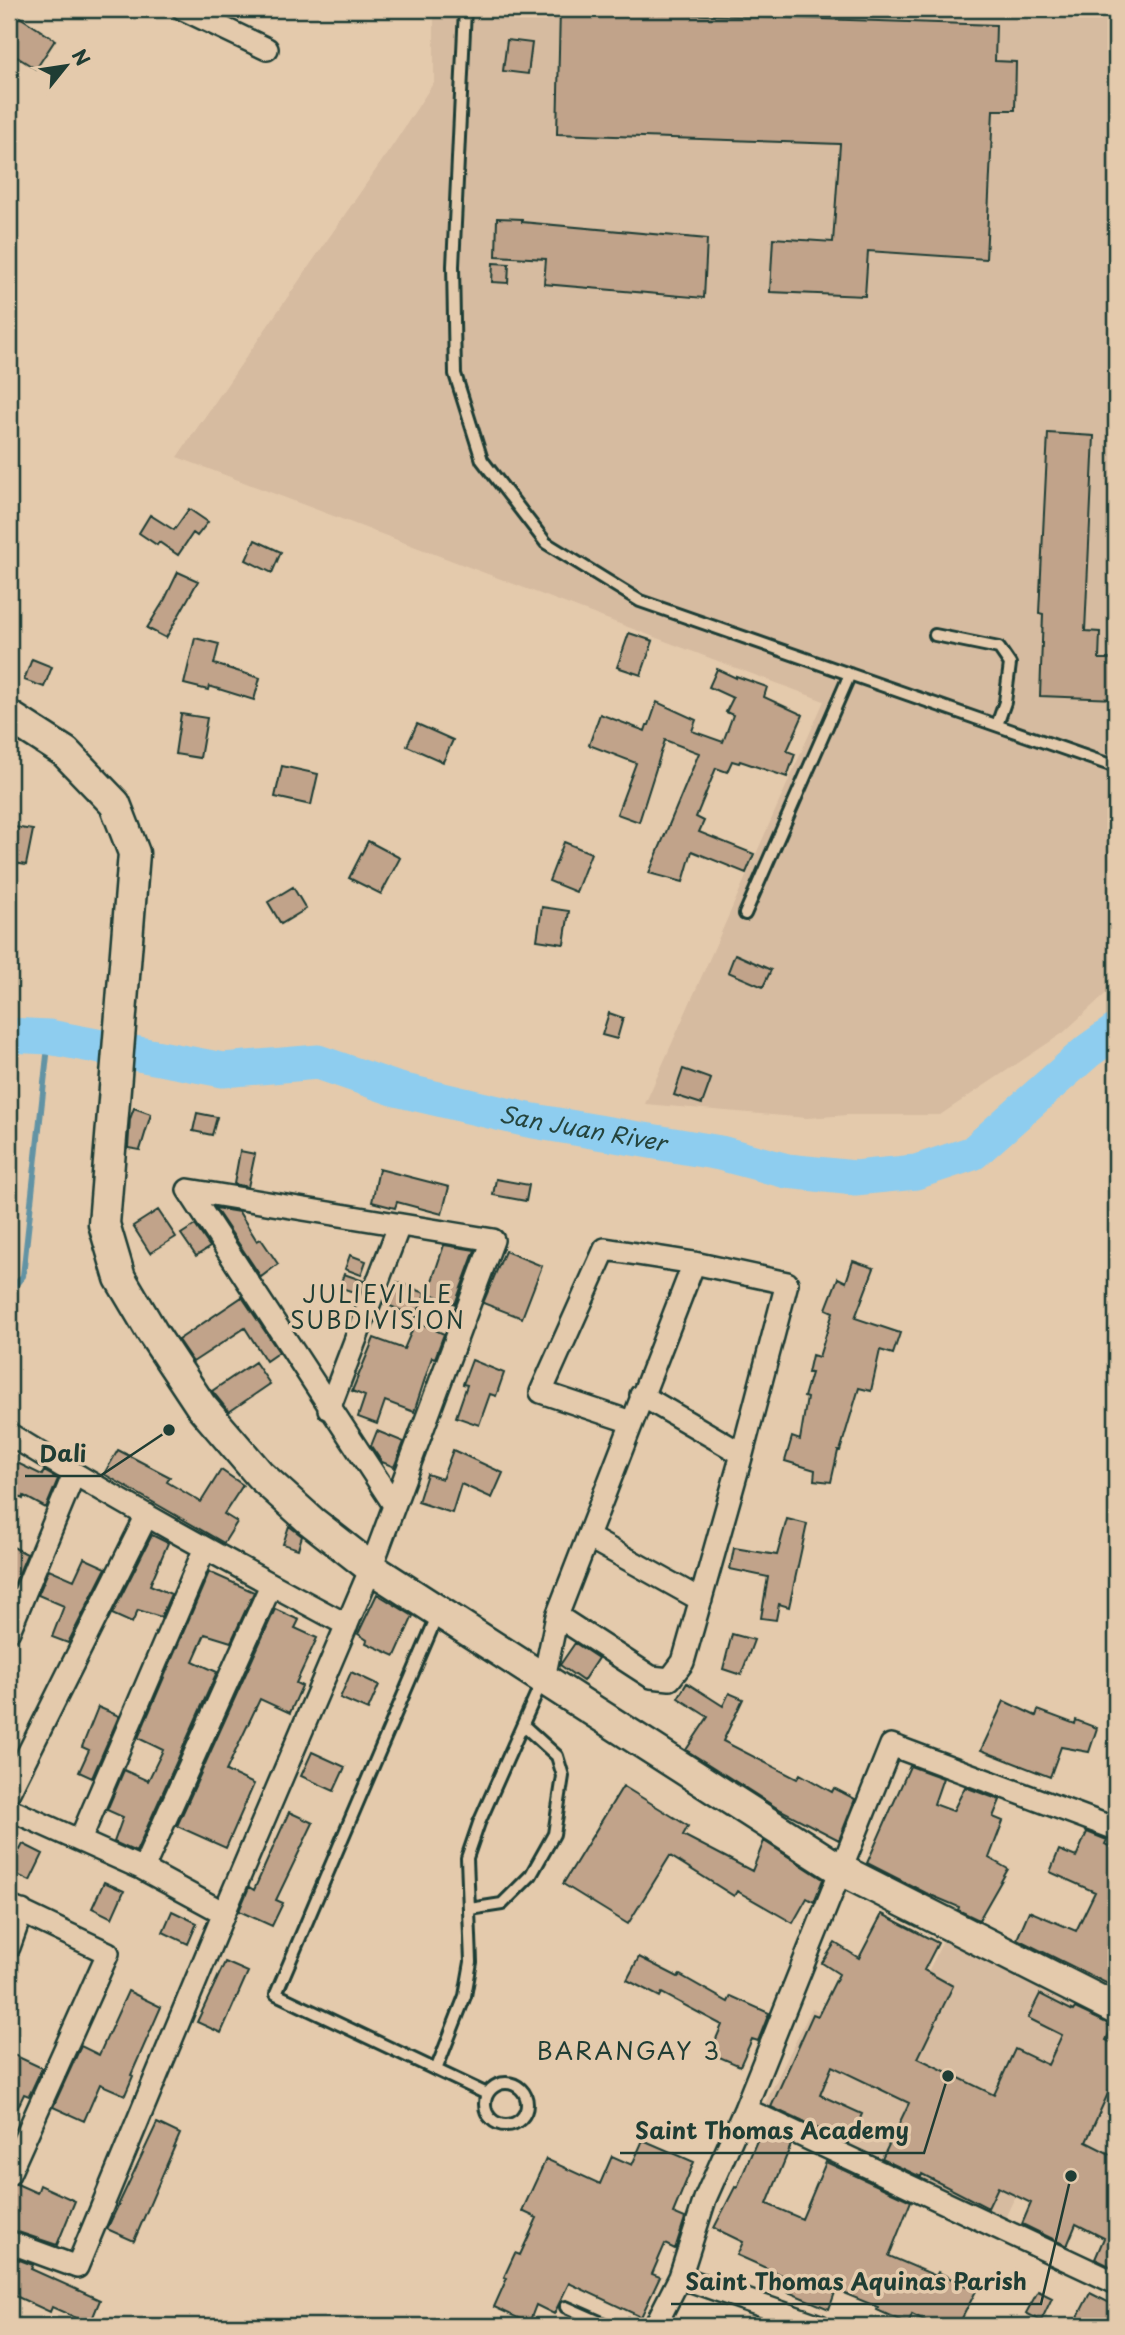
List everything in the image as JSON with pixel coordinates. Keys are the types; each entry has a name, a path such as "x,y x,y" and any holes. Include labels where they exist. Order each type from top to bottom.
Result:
{"main road":[{"path":"9,716 65,752 115,804 134,853 104,1224 120,1278 152,1332 201,1406 260,1475 311,1521 371,1567 841,1870 1116,2009"}],"street":[{"path":"183,9 267,50"},
{"path":"9,2242 77,2267 371,1567 493,1240 188,1190 394,1505"},
{"path":"329,1409 399,1226"},
{"path":"557,1616 651,1677 670,1679 683,1662 787,1283 694,1263 605,1249 541,1392 631,1422"},
{"path":"544,1678 557,1616 694,1263"},
{"path":"642,1395 742,1454"},
{"path":"9,1434 74,1474 347,1625"},
{"path":"9,1631 74,1474"},
{"path":"9,1792 147,1515"},
{"path":"588,1537 701,1600"},
{"path":"80,1840 205,1548"},
{"path":"143,1869 271,1585"},
{"path":"655,2326 680,2277 705,2199 745,2109 891,1745 1116,1829"},
{"path":"9,1809 143,1869 224,1913"},
{"path":"9,1947 15,1908 108,1954 9,2174"},
{"path":"745,2109 1116,2283"},
{"path":"680,2277 820,2326"}],"lane":[{"path":"466,9 453,266 455,374 482,460 546,543 640,601 1116,767"},
{"path":"935,635 999,648 1010,664 1005,702 998,725"},
{"path":"745,914 850,674"},
{"path":"439,1611 276,1994 487,2094"},
{"path":"436,2070 465,1996 471,1962 467,1858 478,1823 544,1678"},
{"path":"470,1909 502,1904 531,1875 554,1834 563,1776 557,1756 523,1725"},
{"path":"504,2082 518,2086 526,2098 525,2112 516,2122 497,2123 487,2113 487,2094 491,2088 504,2082"},
{"path":"566,2307 609,2326"}],"shaded area":[{"path":"434,9 1116,9 1116,984 1063,1033 940,1115 807,1118 645,1104 824,701 177,457 434,82"},
{"path":"944,1939 1116,2022 1116,2157 1050,2124 1004,2220 764,2106 812,2008 892,2046"}],"building":[{"path":"9,10 55,40 36,69 9,52"},
{"path":"560,10 996,25 995,61 1016,62 1015,110 993,110 986,259 868,251 865,296 770,292 773,238 833,242 840,144 557,134"},
{"path":"507,40 532,43 528,74 503,71"},
{"path":"497,218 707,239 704,298 544,284 546,259 496,256"},
{"path":"493,263 509,264 508,283 492,282"},
{"path":"1048,433 1094,436 1085,631 1100,632 1099,659 1116,659 1116,699 1040,696 1043,614 1039,613"},
{"path":"189,509 208,522 197,536 193,533 178,555 139,533 150,515 174,530"},
{"path":"255,540 281,552 272,573 246,560"},
{"path":"178,572 198,581 166,638 147,628"},
{"path":"629,633 653,641 641,675 617,667"},
{"path":"195,638 219,644 214,664 260,678 254,700 209,686 208,690 184,684"},
{"path":"32,659 52,667 44,687 24,680"},
{"path":"717,669 767,687 764,697 803,715 787,751 795,754 787,777 740,761 732,761 727,772 716,768 696,817 704,821 699,832 754,854 746,873 692,851 683,882 649,873 699,753 665,740 639,822 617,814 636,763 589,745 600,714 645,731 657,702 696,720 692,731 723,742 733,715 726,712 733,698 709,687"},
{"path":"181,714 207,718 200,758 175,754"},
{"path":"417,724 453,740 443,762 407,746"},
{"path":"282,766 318,774 311,805 275,797"},
{"path":"14,827 33,830 26,865 9,862"},
{"path":"368,841 400,858 381,894 349,878"},
{"path":"564,842 591,853 576,892 549,881"},
{"path":"293,887 306,909 281,924 268,902"},
{"path":"542,907 569,911 564,944 537,940"},
{"path":"735,954 771,970 763,987 728,972"},
{"path":"609,1013 623,1018 617,1039 602,1035"},
{"path":"683,1069 711,1079 702,1104 674,1095"},
{"path":"134,1108 151,1114 140,1150 128,1148 130,1119"},
{"path":"197,1113 217,1117 212,1135 193,1131"},
{"path":"240,1151 255,1154 248,1187 234,1184"},
{"path":"379,1169 449,1187 442,1214 397,1202 395,1208 372,1202"},
{"path":"496,1179 529,1185 526,1201 493,1195"},
{"path":"215,1208 239,1212 257,1241 261,1239 278,1264 261,1277"},
{"path":"158,1210 176,1237 150,1253 133,1226"},
{"path":"195,1225 210,1247 196,1256 181,1234"},
{"path":"444,1245 475,1250 455,1304 428,1293"},
{"path":"505,1251 542,1266 522,1318 483,1303"},
{"path":"350,1255 366,1261 361,1275 345,1269"},
{"path":"853,1261 874,1268 855,1318 900,1333 893,1354 880,1350 871,1391 859,1388 838,1451 831,1482 814,1480 815,1470 785,1461 792,1437 800,1440 812,1355 819,1357 833,1312 826,1309 838,1278 846,1282"},
{"path":"344,1274 364,1281 359,1294 339,1287"},
{"path":"397,1282 425,1293 416,1317 383,1303 389,1290 394,1291"},
{"path":"242,1297 279,1352 266,1361 245,1328 193,1362 178,1340"},
{"path":"416,1321 444,1334 435,1358 432,1357 414,1412 385,1401 377,1424 358,1417 365,1396 352,1391 374,1338 404,1349"},
{"path":"472,1360 504,1373 496,1396 490,1394 479,1425 456,1417 467,1385 463,1384"},
{"path":"255,1362 270,1384 229,1412 212,1391"},
{"path":"377,1431 404,1442 394,1467 382,1462 371,1446"},
{"path":"118,1450 170,1477 167,1482 201,1502 221,1470 243,1485 224,1514 237,1522 224,1543 104,1474"},
{"path":"453,1450 503,1473 492,1498 461,1484 452,1513 418,1502 427,1474 442,1479"},
{"path":"9,1459 42,1475 44,1471 58,1479 46,1508 24,1496 23,1499 9,1492"},
{"path":"787,1519 807,1524 789,1607 779,1604 776,1620 761,1618 768,1577 730,1569 734,1548 777,1555"},
{"path":"289,1526 302,1536 298,1549 283,1544"},
{"path":"152,1535 168,1543 150,1585 171,1594 161,1617 138,1610 132,1623 112,1614"},
{"path":"9,1545 27,1554 9,1597"},
{"path":"84,1558 106,1568 68,1643 52,1637 64,1606 38,1595 49,1569 74,1580"},
{"path":"209,1572 254,1592 231,1642 205,1634 193,1661 217,1672 136,1852 114,1842 123,1817 107,1810 124,1770 148,1781 163,1750 138,1738"},
{"path":"377,1594 413,1616 395,1656 366,1643 367,1640 358,1634"},
{"path":"275,1609 299,1620 295,1628 317,1638 296,1683 302,1686 290,1713 260,1699 226,1771 254,1784 226,1848 177,1826"},
{"path":"732,1634 754,1640 741,1675 723,1669"},
{"path":"575,1643 598,1658 583,1681 560,1665"},
{"path":"351,1672 379,1685 368,1710 340,1698"},
{"path":"687,1683 723,1706 729,1693 743,1699 723,1741 797,1779 800,1774 832,1792 834,1788 855,1799 839,1840 777,1808 686,1750 708,1717 678,1698"},
{"path":"1004,1701 1036,1716 1038,1710 1075,1724 1076,1720 1097,1728 1089,1752 1061,1747 1050,1777 981,1750"},
{"path":"98,1707 119,1716 92,1778 79,1772 89,1750 82,1747"},
{"path":"312,1752 345,1767 334,1791 301,1776"},
{"path":"910,1766 943,1778 934,1804 953,1811 965,1787 1000,1800 993,1817 1003,1821 989,1858 1008,1869 979,1920 958,1910 959,1907 867,1863"},
{"path":"623,1786 688,1826 683,1835 752,1871 764,1841 823,1879 814,1902 807,1898 793,1923 737,1891 734,1896 670,1856 628,1924 563,1884"},
{"path":"289,1812 313,1823 276,1900 283,1903 272,1926 239,1911 249,1887 254,1890"},
{"path":"1087,1832 1107,1840 1105,1844 1116,1850 1116,1988 1017,1939 1029,1911 1076,1931 1095,1892 1050,1872 1059,1850 1076,1857"},
{"path":"23,1844 43,1854 30,1881 9,1871 9,1845 20,1850"},
{"path":"104,1882 124,1891 112,1918 92,1908"},
{"path":"172,1911 197,1923 188,1944 163,1932"},
{"path":"882,1914 938,1943 924,1970 953,1986 918,2058 994,2095 1015,2049 1048,2065 1062,2035 1028,2018 1040,1994 1073,2011 1075,2008 1113,2026 1106,2040 1116,2045 1116,2076 1086,2142 1116,2157 1116,2269 1095,2259 1104,2238 1076,2224 1067,2246 1022,2224 1031,2203 998,2187 988,2208 922,2174 921,2177 882,2159 909,2103 832,2066 820,2095 862,2114 849,2143 771,2107 813,2014 818,2016 839,1974 822,1963 835,1943 859,1958"},
{"path":"639,1957 678,1977 680,1975 728,2002 731,1996 769,2013 758,2041 752,2039 740,2066 710,2053 722,2025 662,1993 660,1997 627,1980"},
{"path":"225,1962 248,1972 221,2033 197,2022"},
{"path":"128,1991 161,2007 125,2095 100,2084 84,2121 53,2107 81,2046 99,2055"},
{"path":"14,2055 42,2068 29,2096 24,2094 9,2126 9,2066"},
{"path":"157,2123 180,2134 134,2241 107,2229"},
{"path":"761,2131 791,2145 767,2204 802,2219 826,2162 911,2201 889,2256 936,2276 938,2272 976,2291 958,2326 936,2326 912,2314 908,2324 877,2310 878,2307 836,2290 829,2309 788,2292 793,2280 737,2255 743,2242 714,2228 735,2187 737,2188"},
{"path":"643,2140 694,2162 673,2213 685,2218 675,2249 665,2244 652,2274 660,2277 641,2317 569,2283 554,2314 536,2305 529,2323 494,2307 515,2253 520,2255 537,2218 522,2211 546,2159 600,2184 612,2156 632,2165"},
{"path":"17,2184 37,2193 40,2185 75,2201 57,2245 9,2229 9,2187"},
{"path":"9,2256 33,2265 31,2269 100,2300 90,2324 52,2307 50,2312 9,2293"},
{"path":"1038,2291 1052,2298 1041,2321 1026,2313"},
{"path":"1090,2293 1116,2306 1116,2326 1073,2326"}],"waterway":[{"name":"San Juan River","path":"9,1035 49,1037 223,1070 318,1062 396,1089 528,1120 720,1153 787,1171 855,1178 916,1172 973,1153 1088,1051 1116,1031"},
{"path":"9,1292 23,1276 49,1037"}],"place":[{"name":"Dali","path":"169,1430"},
{"name":"Saint Thomas Academy","path":"948,2076"},
{"name":"Saint Thomas Aquinas Parish","path":"1071,2176"}],"district":[{"name":"JULIEVILLE SUBDIVISION","path":"378,1308"},
{"name":"BARANGAY 3","path":"629,2052"}]}
